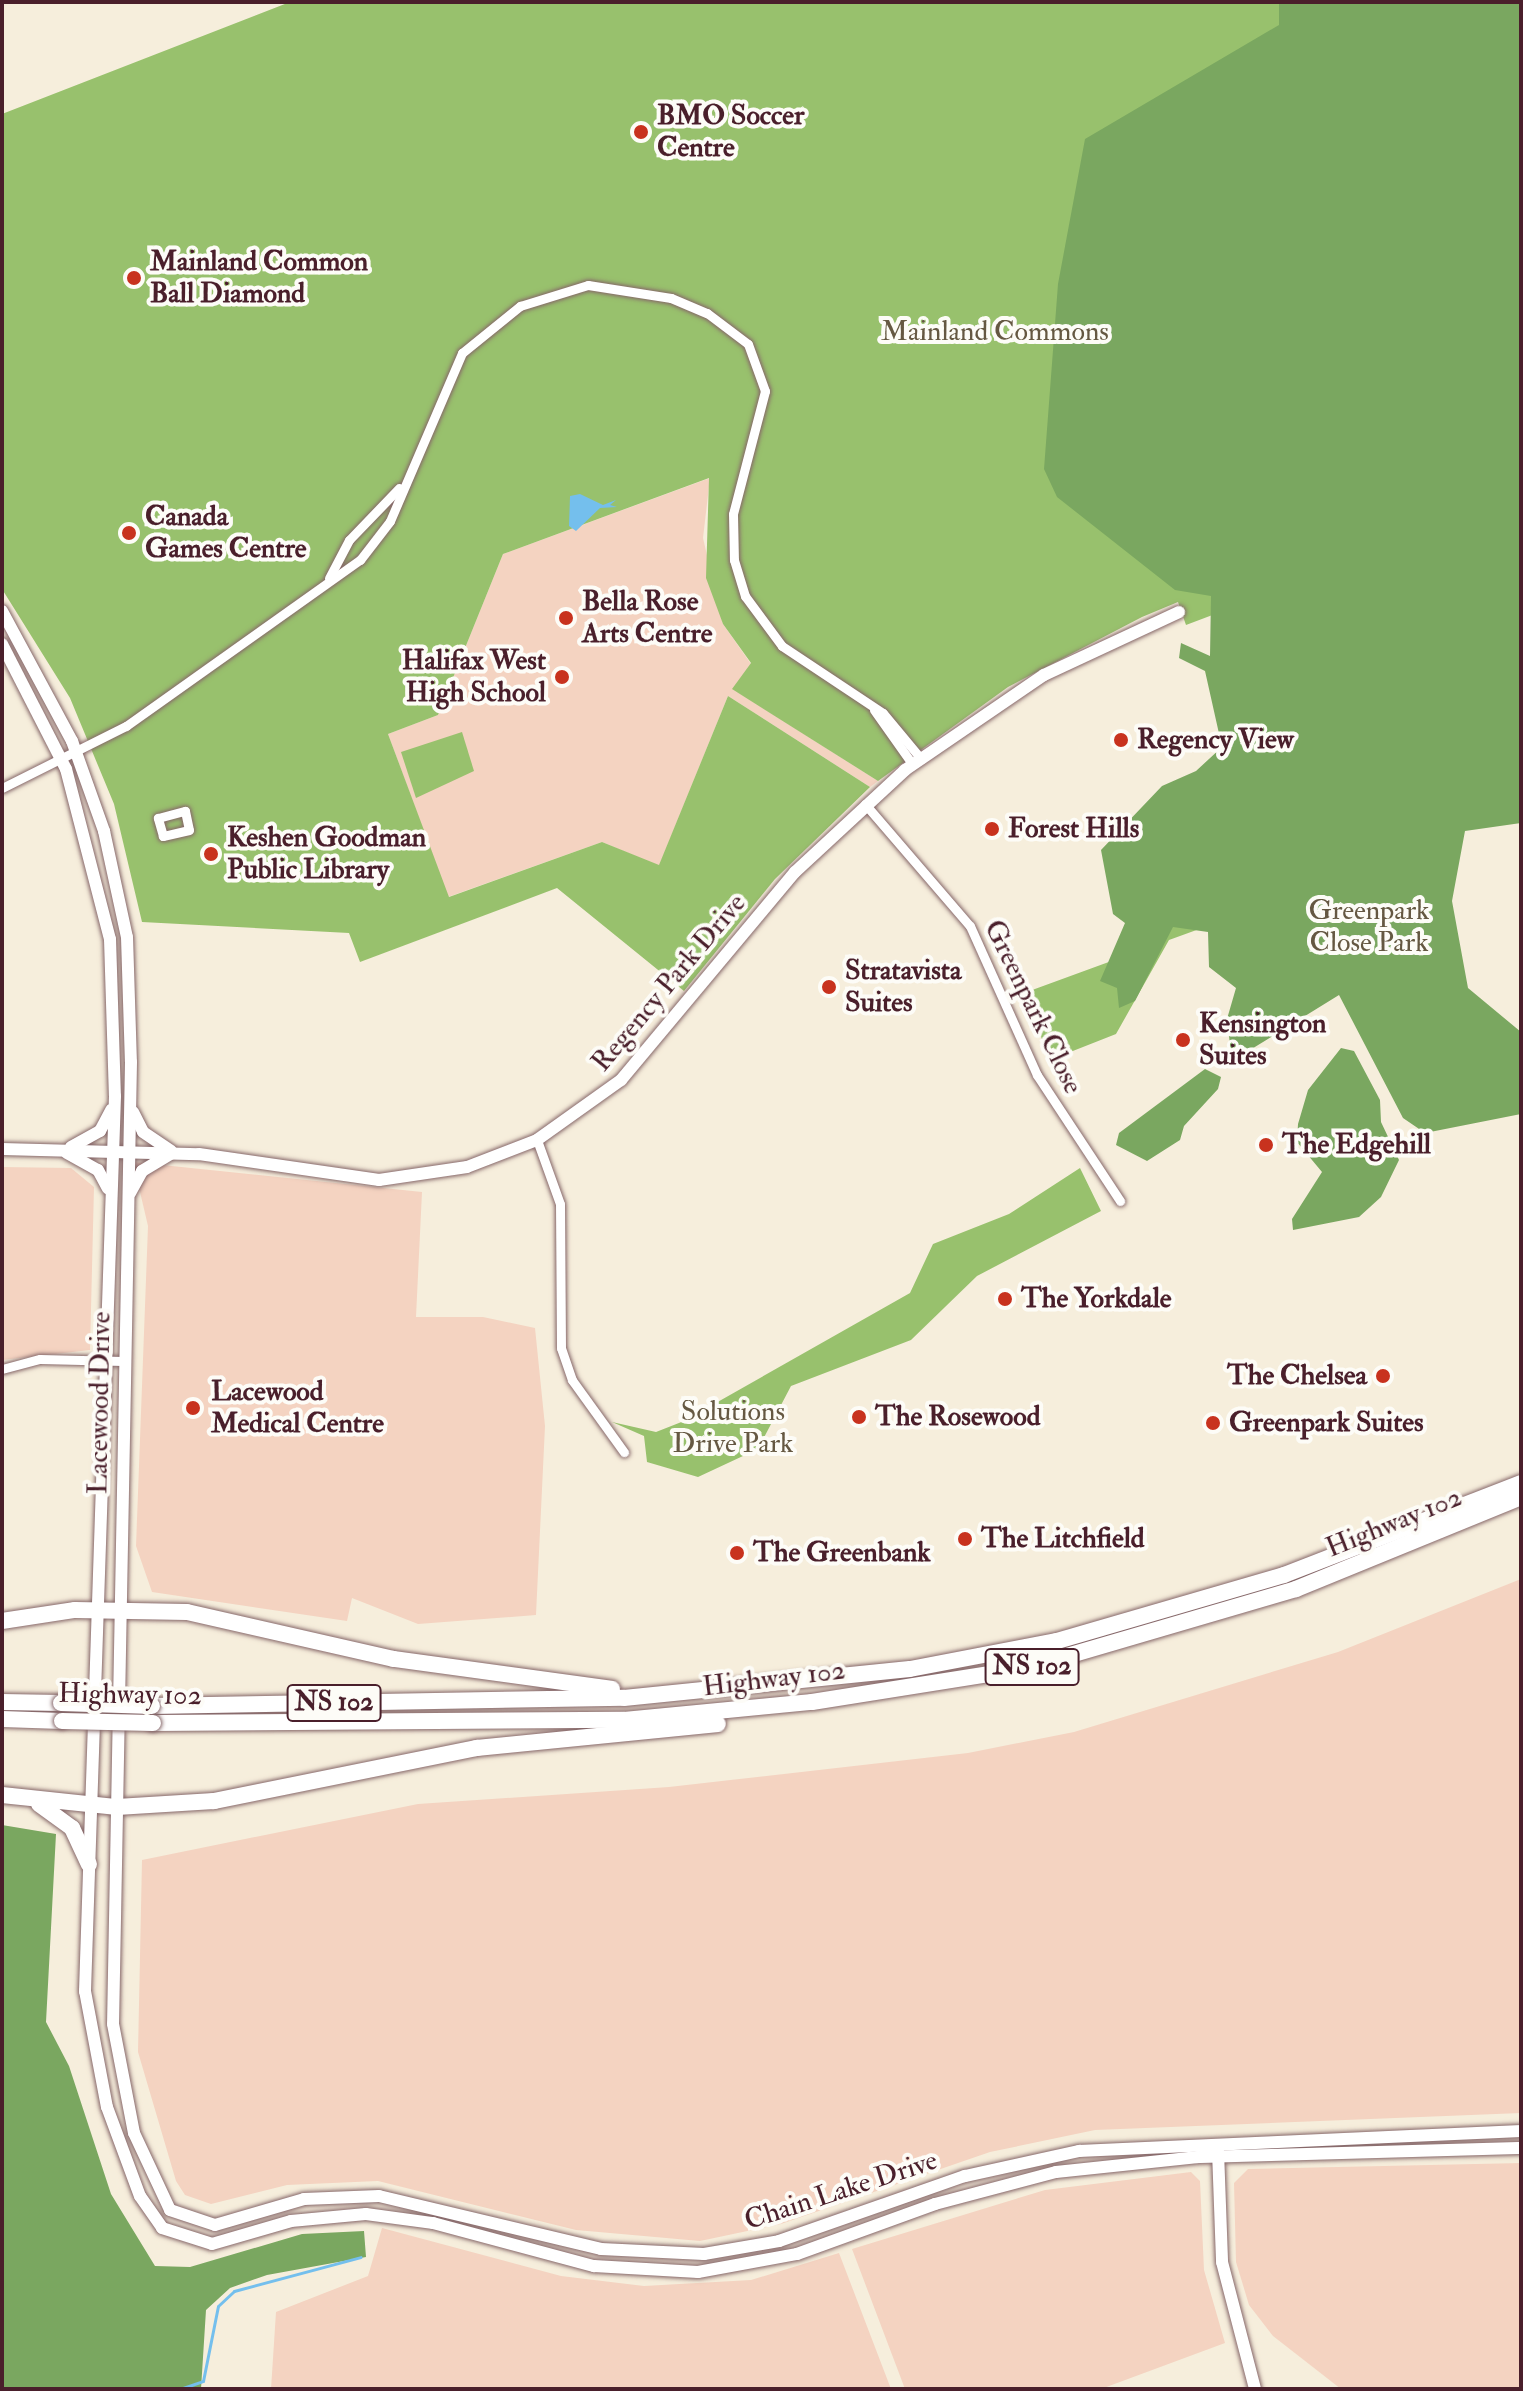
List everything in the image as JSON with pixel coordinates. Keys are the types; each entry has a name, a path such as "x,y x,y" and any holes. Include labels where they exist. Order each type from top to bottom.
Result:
{"highway":[{"name":"Highway 102","path":"2,1719 62,1721 624,1698 910,1669 1057,1641 1284,1575 1521,1483"},
{"name":"Highway 102","path":"2,1702 61,1703 153,1715 624,1720 812,1702 1026,1668 1296,1589 1451,1532 1521,1497"},
{"path":"2,1621 98,1609 226,1617 394,1659 610,1690 910,1669"},
{"path":"2,1795 117,1807 214,1801 477,1748 790,1715 1026,1668"},
{"path":"31,1800 72,1828 89,1864"}],"street":[{"path":"2,788 69,756 219,667 378,542 462,353 520,306 565,289 609,285 707,313 748,344 765,391 733,514 734,560 745,596 782,646 870,704 917,762"},
{"path":"329,578 349,540 402,485"},
{"name":"Lacewood Drive","path":"2,611 104,831 127,937 131,1105 111,1199 85,1991 96,2065 140,2196 174,2236"},
{"name":"Regency Park Drive","path":"2,1149 174,1153 379,1180 467,1167 537,1140 630,1072 785,883 865,804 917,762 1044,675 1179,612"},
{"name":"Lacewood Drive","path":"2,644 69,756 110,939 115,1096 127,1203 116,2056 144,2162 170,2210"},
{"name":"Greenpark Close","path":"865,804 970,926 1037,1075 1120,1201"},
{"path":"61,1150 100,1131 115,1096"},
{"path":"127,1203 142,1171 174,1153 143,1132 131,1105"},
{"path":"537,1140 560,1204 561,1348 572,1380 624,1452"},
{"path":"61,1150 98,1170 111,1199"},
{"path":"2,1369 40,1359 123,1361"},
{"name":"Chain Lake Drive","path":"170,2210 215,2225 304,2199 379,2196 589,2247 704,2254 804,2234 1011,2164 1218,2140 1521,2131"},
{"path":"1491,2133 1491,2149"},
{"path":"1218,2140 1222,2262 1255,2389"},
{"name":"Chain Lake Drive","path":"174,2236 212,2244 291,2221 366,2214 433,2223 606,2268 724,2270 797,2254 935,2204 1056,2172 1218,2157 1521,2148"}],"shaded area":[{"name":"Halifax West High School","path":"710,478 703,538 723,624 751,664 733,689 878,781 870,787 728,696 659,866 602,842 448,897 388,734 438,715 503,554"},
{"path":"133,1162 422,1192 416,1317 483,1317 535,1328 545,1426 536,1615 418,1624 352,1598 347,1621 152,1592 136,1546 148,1226"},
{"path":"2,1167 71,1168 94,1187 90,1350 2,1360"},
{"path":"1521,1579 1521,2113 1095,2130 990,2152 781,2224 700,2241 576,2230 378,2181 287,2185 211,2204 185,2195 176,2181 138,2052 142,1860 418,1804 669,1787 968,1753 1074,1732 1338,1652"},
{"path":"1521,2163 1521,2389 1341,2389 1273,2336 1249,2305 1236,2262 1234,2183 1248,2169"},
{"path":"1191,2172 1200,2181 1204,2270 1225,2343 1101,2389 905,2389 852,2249 1045,2190"},
{"path":"382,2228 561,2276 644,2286 751,2280 839,2253 891,2389 271,2389 276,2312 368,2276"}],"green space":[{"name":"Mainland Commons","path":"290,2 1431,2 1451,525 1186,625 1178,602 1142,617 1008,687 878,781 732,689 751,663 723,624 706,578 709,478 503,554 438,715 388,734 449,897 602,842 659,865 728,696 870,787 775,879 684,991 557,888 360,962 349,933 142,922 114,804 70,698 2,589 2,114"},
{"path":"1279,2 1521,2 1521,823 1465,831 1452,901 1468,988 1521,1032 1521,1114 1425,1133 1403,1118 1339,995 1250,1050 1231,1053 1227,1019 1236,988 1209,967 1208,932 1173,927 1135,1001 1119,1008 1117,988 1100,981 1125,923 1113,914 1101,850 1162,786 1196,771 1222,747 1205,671 1179,658 1181,643 1210,656 1211,596 1175,590 1057,497 1044,469 1058,284 1085,139 1279,25"},
{"path":"462,732 474,771 416,798 401,752"},
{"name":"Greenpark Close Park","path":"1404,853 1438,967 1463,1021 1521,1063 1521,1115 1440,1067 1411,1115 1361,984 1213,924 1169,940 1116,1034 1050,1060 1024,993 1147,948 1137,920 1272,871 1283,898"},
{"path":"1341,1048 1354,1051 1380,1100 1381,1122 1399,1160 1381,1197 1359,1217 1293,1230 1292,1219 1322,1172 1297,1142 1298,1124 1308,1090"},
{"path":"1205,1069 1221,1077 1218,1089 1184,1126 1180,1140 1147,1161 1116,1145 1119,1133"},
{"name":"Solutions Drive Park","path":"1080,1168 1101,1211 977,1276 911,1340 791,1386 758,1449 698,1477 647,1462 644,1436 612,1422 656,1432 684,1421 910,1293 933,1244 1009,1214"},
{"path":"2,1825 56,1834 46,2022 69,2066 111,2194 155,2266 190,2267 302,2234 364,2231 366,2257 267,2275 230,2288 206,2310 201,2389 2,2389"}],"water":[{"path":"580,494 603,505 616,500 610,505 617,507 600,508 576,531 569,526 570,496"}],"waterway":[{"path":"180,2389 203,2381 218,2306 234,2291 361,2257"}],"place":[{"name":"BMO Soccer Centre","path":"641,132"},
{"name":"Mainland Common Ball Diamond","path":"134,278"},
{"name":"Canada Games Centre","path":"129,533"},
{"name":"Bella Rose Arts Centre","path":"566,618"},
{"name":"Halifax West High School","path":"562,677"},
{"name":"Regency View","path":"1121,740"},
{"name":"Forest Hills","path":"992,829"},
{"name":"Keshen Goodman Public Library","path":"211,854"},
{"name":"Stratavista Suites","path":"829,987"},
{"name":"Kensington Suites","path":"1183,1040"},
{"name":"The Edgehill","path":"1266,1145"},
{"name":"The Yorkdale","path":"1005,1299"},
{"name":"The Chelsea","path":"1383,1376"},
{"name":"Lacewood Medical Centre","path":"193,1408"},
{"name":"The Rosewood","path":"859,1417"},
{"name":"Greenpark Suites","path":"1213,1423"},
{"name":"The Litchfield","path":"965,1539"},
{"name":"The Greenbank","path":"737,1553"}]}
